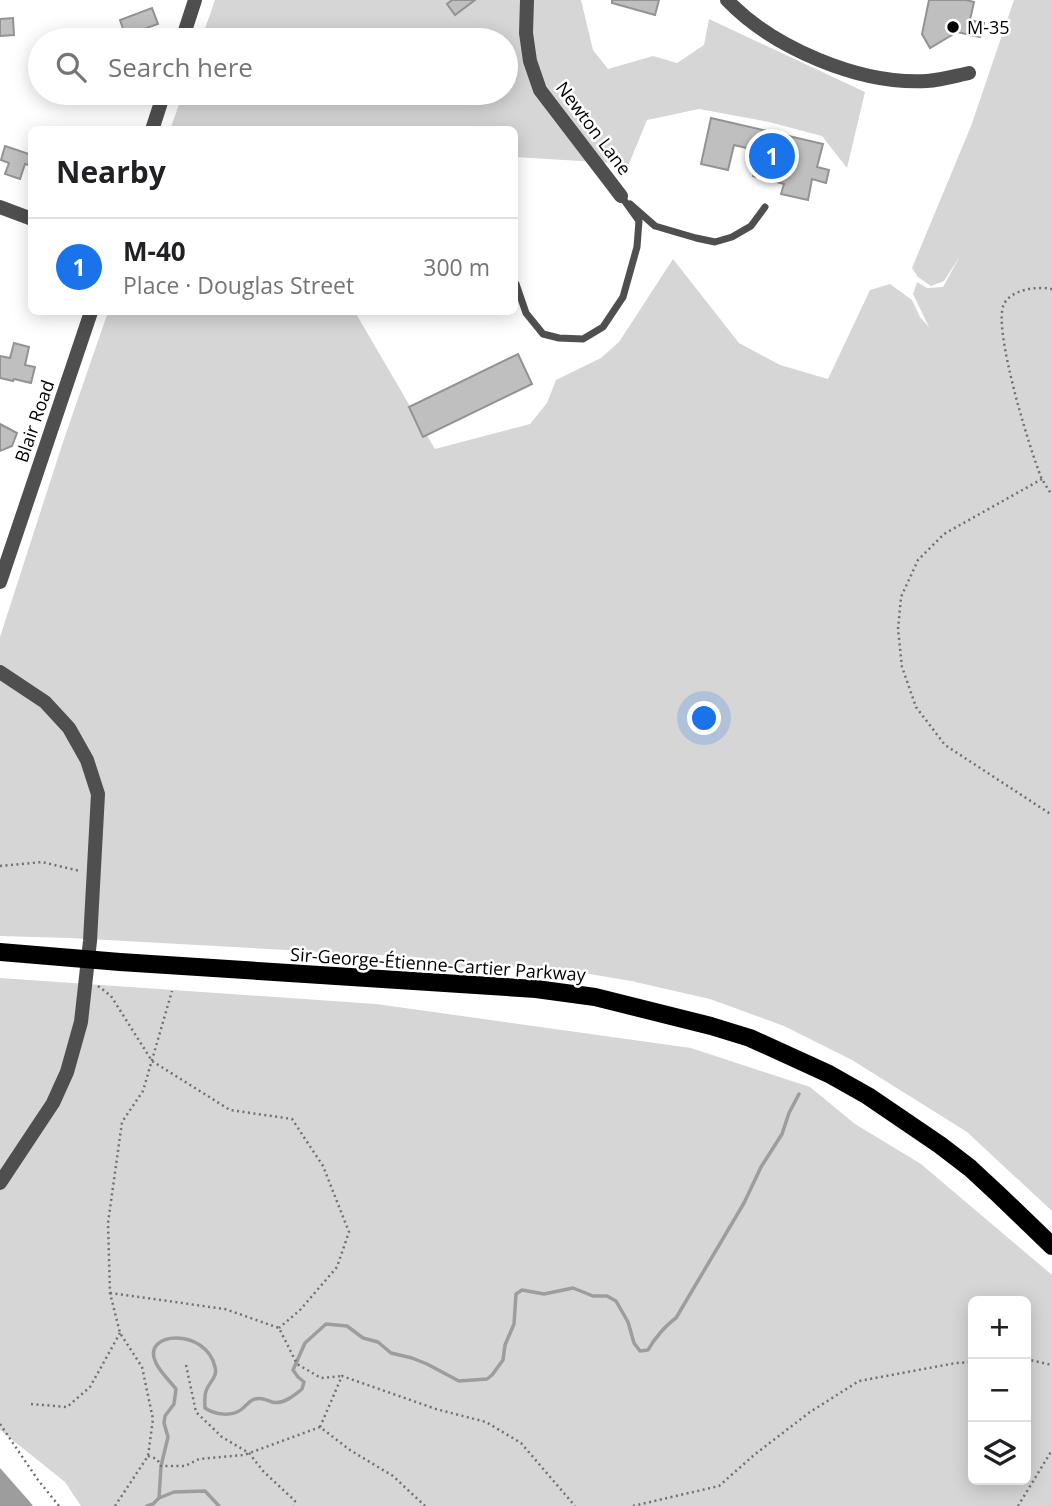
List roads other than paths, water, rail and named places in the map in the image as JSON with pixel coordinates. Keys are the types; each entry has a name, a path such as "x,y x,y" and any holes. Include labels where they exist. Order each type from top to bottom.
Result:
{"main road":[{"name":"Sir-George-Étienne-Cartier Parkway","path":"0,952 536,989 595,997 711,1026 750,1038 788,1055 829,1074 880,1104 970,1168 1052,1246"}],"street":[{"path":"186,28 195,0"},
{"name":"Newton Lane","path":"527,0 526,33 530,61 540,90 621,196"},
{"path":"727,0 752,24 771,37 843,68 902,81 927,81 969,73"},
{"path":"153,126 160,105"},
{"path":"0,207 28,218"},
{"name":"Blair Road","path":"0,582 90,315"},
{"path":"0,672 45,702 69,728 87,760 98,794 87,978 81,1022 67,1072 53,1102 0,1183"}],"lane":[{"path":"621,196 655,226 715,242 732,237 751,226 765,206"},
{"path":"518,290 526,313 542,334 583,339 603,327 623,297 637,247 639,222 621,196"}],"waterway":[{"path":"147,1506 159,1498 161,1466 168,1437 165,1416 174,1404 176,1389 156,1363 154,1352 157,1344 165,1340 188,1340 200,1345 209,1354 216,1371 206,1391 205,1408 224,1414 238,1412 255,1399 276,1403 284,1401 302,1389 304,1382 293,1370 305,1343 326,1324 347,1326 363,1338 378,1342 391,1353 427,1364 459,1381 487,1379 503,1360 505,1345 514,1324 516,1294 522,1290 544,1294 573,1288 593,1296 607,1296 616,1301 640,1351 648,1350 660,1332 676,1318 744,1203 761,1167 782,1134 799,1094"},
{"path":"159,1498 174,1492 205,1491 219,1506"}],"place":[{"name":"M-35","path":"953,27"},
{"name":"M-40","path":"772,156"}]}
